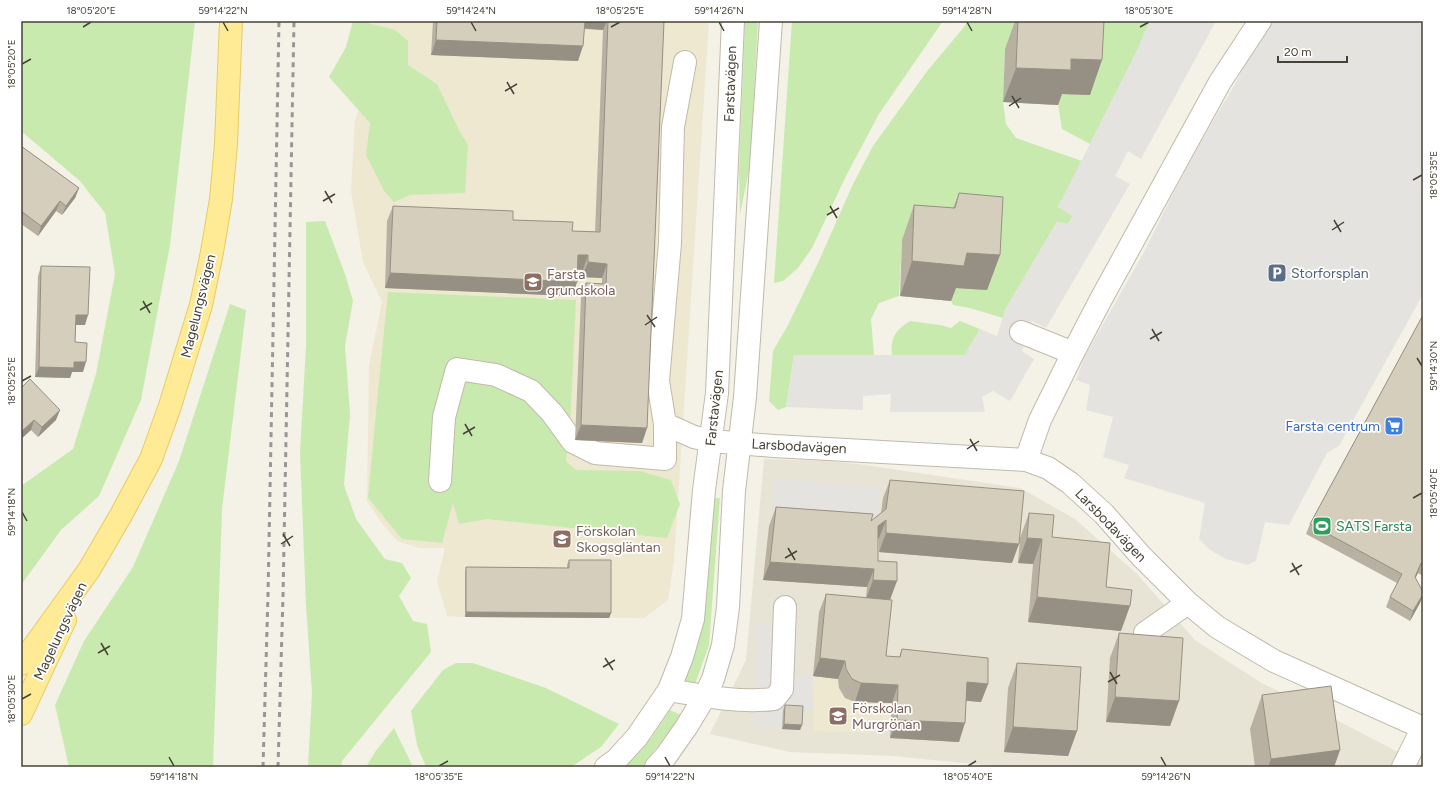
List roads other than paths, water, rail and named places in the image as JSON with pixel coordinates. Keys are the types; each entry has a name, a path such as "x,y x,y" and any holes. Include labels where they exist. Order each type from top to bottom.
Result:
{"main road":[{"name":"Magelungsvägen","path":"21,714 89,570 151,459 170,406 201,305 212,252 226,144 231,21"},
{"name":"Magelungsvägen","path":"21,664 89,570"}],"street":[{"name":"Farstavägen","path":"606,767 616,760 636,738 669,690 682,657 693,619 704,490 717,393 733,21"},
{"name":"Farstavägen","path":"656,767 666,756 687,726 705,696 713,679 723,645 728,607 734,491 746,390 771,21"},
{"path":"1026,460 1040,420 1072,353 1220,82 1260,21"},
{"path":"440,481 444,417 457,369 496,376 531,391 552,413 573,442 595,453 665,460 665,424 658,381 670,243 673,127 685,62"},
{"path":"1021,332 1072,353"},
{"name":"Larsbodavägen","path":"665,424 694,437 711,441 1026,460 1048,468 1070,483 1104,514 1141,556 1188,603 1217,627 1274,661 1423,728"},
{"path":"1145,633 1188,603"},
{"path":"669,690 705,696 759,701 774,699 782,689 785,607"},
{"path":"1403,767 1423,728"}],"railway":[{"path":"263,767 268,595 279,21"},
{"path":"278,767 283,596 294,21"}],"place":[{"name":"Storforsplan","path":"1277,273"},
{"name":"Farsta grundskola","path":"533,282"},
{"name":"Farsta centrum","path":"1394,426"},
{"name":"SATS Farsta","path":"1322,526"},
{"name":"Förskolan Skogsgläntan","path":"562,539"},
{"name":"Förskolan Murgrönan","path":"838,716"}]}
